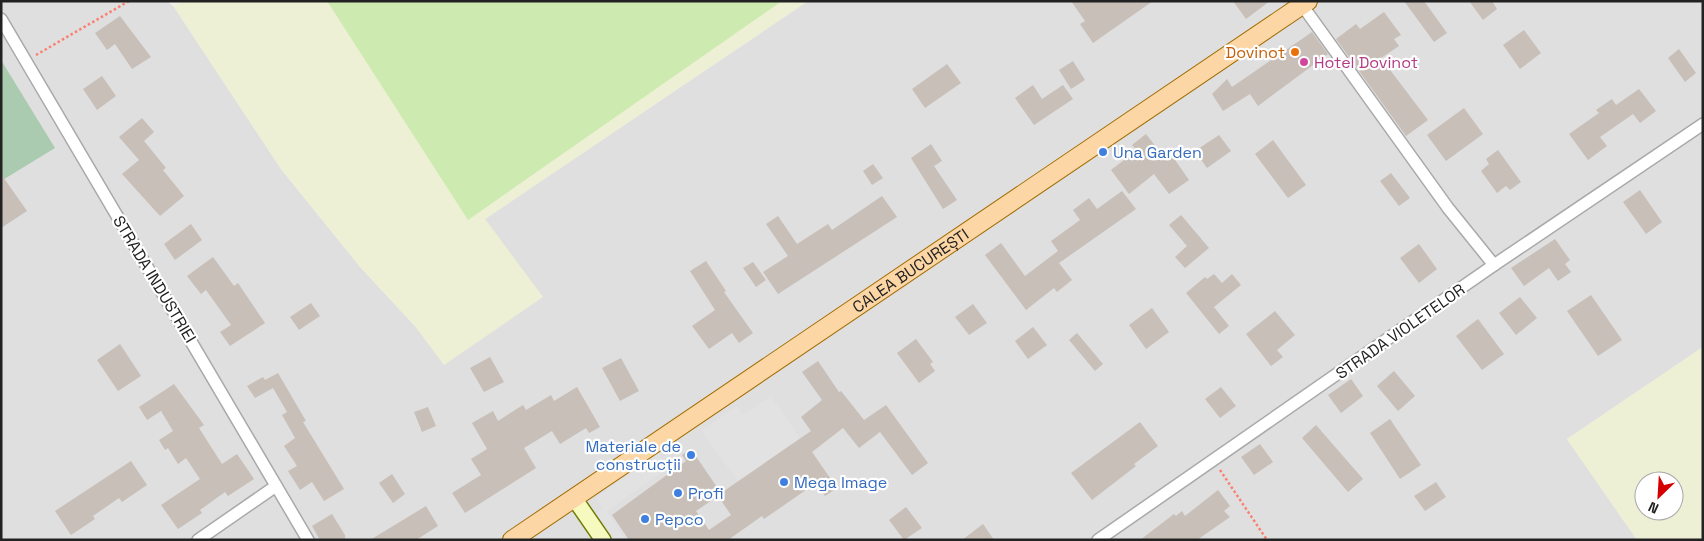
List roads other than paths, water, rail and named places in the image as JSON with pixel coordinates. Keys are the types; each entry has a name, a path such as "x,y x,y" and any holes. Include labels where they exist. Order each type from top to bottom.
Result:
{"main road":[{"name":"CALEA BUCUREȘTI","path":"512,540 1305,3"},
{"path":"574,498 603,540"}],"street":[{"path":"1305,3 1448,208 1494,265"},
{"name":"STRADA INDUSTRIEI","path":"1,19 308,540"},
{"name":"STRADA VIOLETELOR","path":"1098,540 1494,265 1703,124"},
{"path":"198,540 276,486"}],"place":[{"name":"Dovinot","path":"1295,52"},
{"name":"Hotel Dovinot","path":"1304,62"},
{"name":"Una Garden","path":"1103,152"},
{"name":"Materiale de construcții","path":"691,455"},
{"name":"Mega Image","path":"784,482"},
{"name":"Profi","path":"678,493"},
{"name":"Pepco","path":"645,519"}]}
